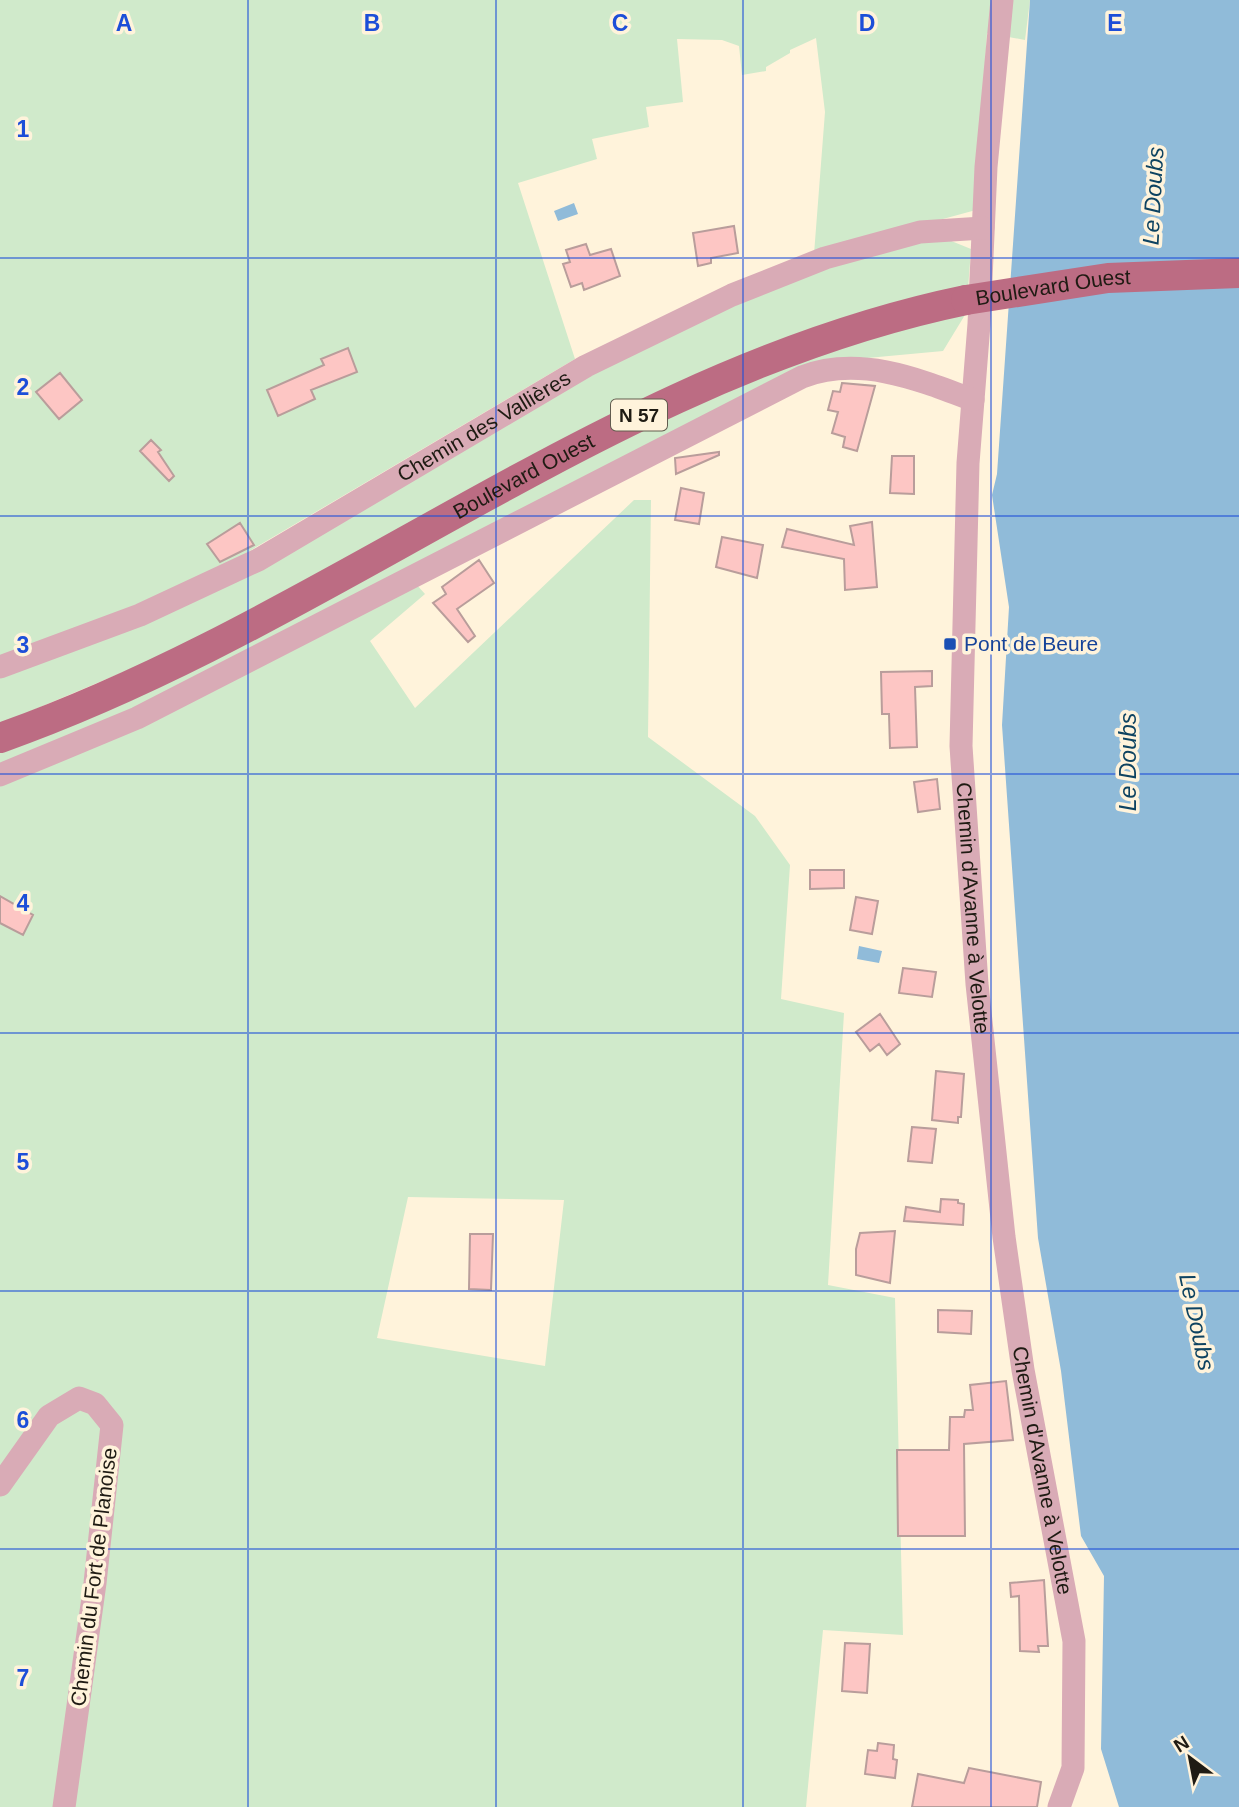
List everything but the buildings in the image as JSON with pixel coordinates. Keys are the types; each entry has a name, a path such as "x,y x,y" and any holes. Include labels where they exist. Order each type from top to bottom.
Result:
{"main road":[{"name":"Boulevard Ouest","path":"0,738 77,709 169,667 607,431 696,387 762,359 858,326 966,300 1108,278 1239,273"}],"street":[{"name":"Chemin d'Avanne à Velotte","path":"1002,0 990,106 973,400 961,670 965,821 977,984 1004,1237 1023,1370 1074,1641 1073,1768 1059,1807"},
{"name":"Chemin des Vallières","path":"0,667 140,615 247,566 586,366 732,295 825,258 920,232 983,228"},
{"path":"0,775 94,738 136,718 802,377 831,368 865,367 973,400"},
{"name":"Chemin du Fort de Planoise","path":"0,1485 49,1416 79,1398 95,1404 112,1426 96,1583 64,1807"}],"green space":[{"path":"0,0 1030,0 1025,40 987,33 976,210 814,254 825,112 816,38 790,50 790,53 766,67 766,71 742,75 739,46 722,40 677,39 683,102 646,107 649,127 592,139 597,159 518,183 575,359 202,579 0,658"},
{"path":"939,236 971,249 968,289 854,315 744,355 629,406 173,651 0,724 0,673 46,659 589,373 702,318 818,270"},
{"path":"968,310 943,351 824,362 80,738 0,767 0,752 77,723 187,673 631,432 848,340"},
{"path":"634,500 651,500 648,737 755,816 790,865 781,999 844,1013 828,1285 895,1298 903,1635 823,1630 806,1807 0,1807 0,783 416,584 425,594 370,641 415,708","holes":["408,1197 564,1200 545,1366 377,1338"]}],"water":[{"name":"Le Doubs","path":"1030,0 1239,0 1239,1807 1119,1807 1101,1749 1104,1576 1081,1536 1061,1371 1038,1238 1002,725 1009,607 992,495 997,474"},
{"path":"574,203 578,214 558,221 554,211"},
{"path":"859,946 882,951 879,963 857,959"}],"place":[{"name":"Pont de Beure","path":"950,644"}]}
